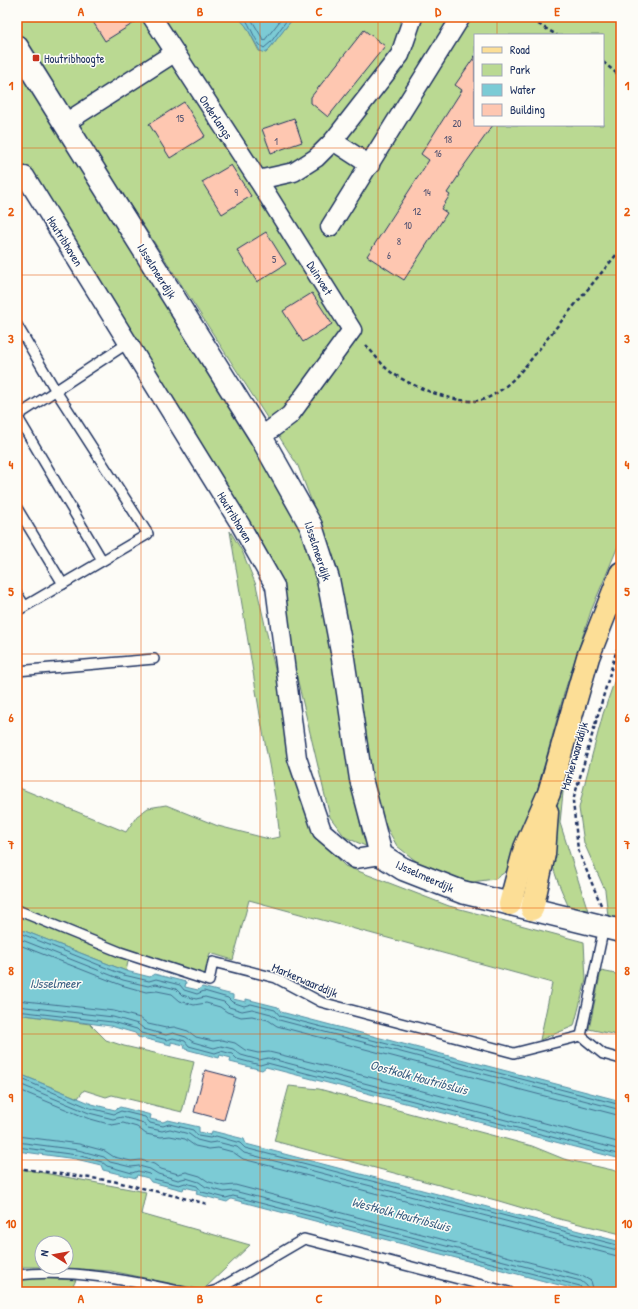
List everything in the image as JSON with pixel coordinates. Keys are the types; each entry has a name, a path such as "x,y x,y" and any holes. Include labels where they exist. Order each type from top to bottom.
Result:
{"main road":[{"path":"510,904 525,848 549,793 588,658 621,573"},
{"path":"532,909 544,854 549,793"}],"street":[{"name":"Onderlangs","path":"152,17 258,180"},
{"path":"258,180 294,172 316,158 333,141 400,55 413,17"},
{"path":"330,227 461,17"},
{"name":"IJsselmeerdijk","path":"17,47 261,437 311,526 328,579 342,652 361,779 381,854 403,870 462,892 613,929"},
{"path":"65,123 174,53"},
{"path":"333,141 370,165"},
{"name":"Houtribhaven","path":"25,176 240,524 275,586 297,758 322,831 354,859 381,854"},
{"name":"Duinvoet","path":"258,180 352,330"},
{"path":"261,437 290,415 352,330"}],"lane":[{"path":"17,325 56,391 148,534 21,609 17,594"},
{"path":"102,560 17,416 128,343"},
{"path":"17,508 63,584"},
{"path":"17,671 154,659"},
{"name":"Markerwaarddijk","path":"17,910 120,952 209,980 213,962 276,978 321,1002 514,1053 581,1036"},
{"path":"613,929 581,1036 602,1054 621,1058"},
{"path":"210,1292 217,1290 304,1239 509,1292"},
{"path":"17,1275 39,1273 123,1279 183,1292"}],"path":[{"path":"526,17 555,34"},
{"path":"604,63 621,77"},
{"path":"352,330 387,369 417,386 447,398 468,401 484,400 501,391 524,367 621,249"},
{"name":"Markerwaarddijk","path":"613,929 578,850 573,801 621,638"},
{"path":"17,1168 113,1181 208,1204"}],"green space":[{"path":"17,17 238,17 246,26 259,51 266,53 294,17 621,17 621,539 591,611 565,690 520,853 511,868 495,879 471,882 426,869 397,846 373,803 351,648 337,567 298,466 17,29"},
{"path":"17,64 257,446 299,524 317,568 362,833 370,848 345,837 330,817 272,572 193,437 17,164"},
{"path":"230,531 242,551 256,585 304,798 316,835 345,866 449,906 584,942 586,980 574,1026 540,1040 552,983 249,900 233,960 210,953 205,976 130,953 126,971 17,928 17,787 126,832 137,816 148,808 166,805 218,826 269,839 280,837 275,797"},
{"path":"621,662 621,919 608,916 605,890 584,843 579,808 603,714"},
{"path":"565,772 560,823 589,914 569,908 553,867 551,850 552,828"},
{"path":"601,971 621,975 621,999 618,1008 621,1009 621,1036 589,1029"},
{"path":"17,1014 90,1024 106,1040 124,1046 194,1062 182,1112 112,1095 106,1097 84,1090 78,1098 17,1073"},
{"path":"289,1086 319,1089 532,1146 564,1159 621,1172 621,1234 563,1220 499,1201 274,1141"},
{"path":"17,1168 146,1192 141,1214 250,1245 203,1290 111,1271 74,1269 74,1235 34,1235 34,1267 17,1267"},
{"path":"37,1278 76,1280 70,1292 17,1292 17,1279"}],"water":[{"path":"238,17 294,17 266,53 260,51 246,26"},
{"path":"17,928 126,971 150,977 154,974 186,982 185,987 198,990 202,987 233,995 233,999 246,1002 246,999 278,1007 281,1012 621,1101 621,1159 266,1067 262,1070 230,1062 231,1058 220,1055 219,1058 185,1049 184,1045 171,1042 171,1045 138,1037 135,1033 111,1026 17,1014"},
{"name":"Westkolk Houtribsluis","path":"17,1073 92,1104 115,1110 120,1107 151,1115 150,1119 163,1122 168,1120 199,1127 199,1132 211,1135 212,1131 244,1139 246,1144 621,1242 621,1292 586,1292 231,1199 227,1202 196,1194 197,1190 184,1187 183,1190 151,1182 148,1178 137,1175 136,1178 103,1170 101,1165 76,1159 17,1151"}],"building":[{"path":"90,17 142,17 142,18 105,41"},
{"path":"364,30 385,46 328,117 311,103 311,97"},
{"path":"474,57 474,126 492,126 458,174 459,175 447,193 450,195 441,209 447,213 404,280 367,256 429,160 421,154 462,90 455,85"},
{"path":"184,102 205,136 170,158 149,124"},
{"path":"294,118 302,142 271,153 262,129"},
{"path":"231,165 251,196 222,214 202,182"},
{"path":"266,232 286,264 257,282 237,250"},
{"path":"312,293 332,324 303,342 283,311"},
{"path":"205,1070 236,1078 224,1120 194,1112"}],"place":[{"name":"Houtribhoogte","path":"36,58"}],"water label":[{"name":"IJsselmeer","path":"55,983"},
{"name":"Oostkolk Houtribsluis","path":"419,1077"}]}
